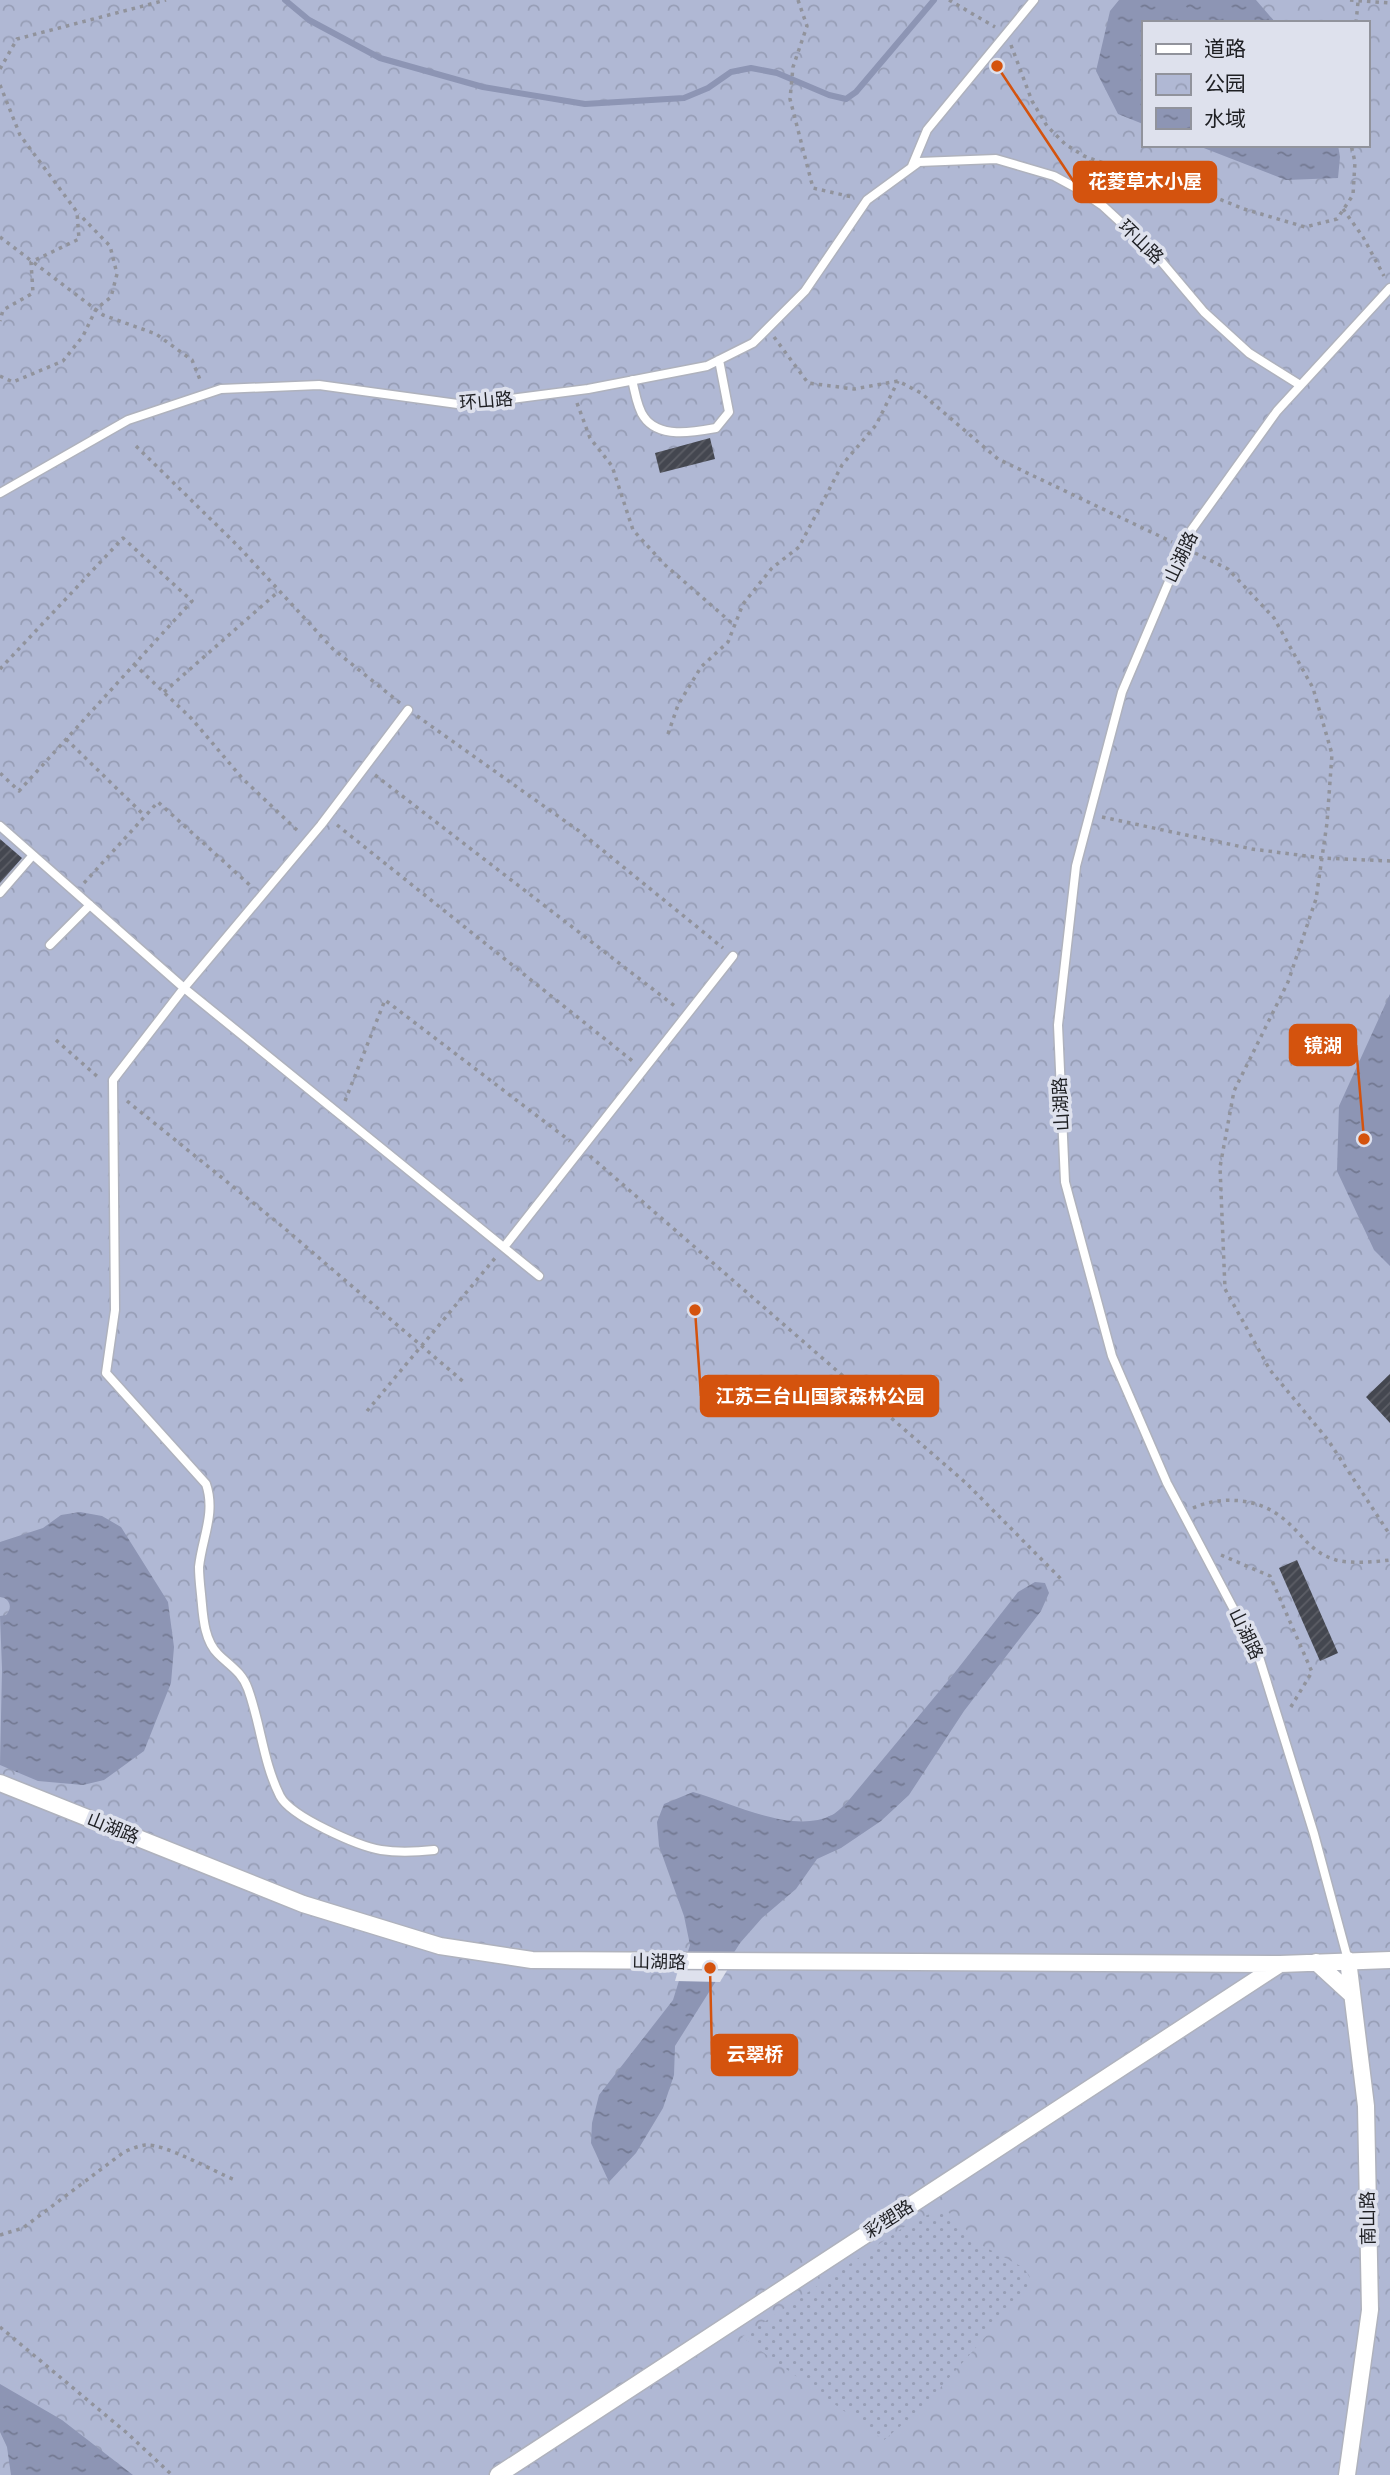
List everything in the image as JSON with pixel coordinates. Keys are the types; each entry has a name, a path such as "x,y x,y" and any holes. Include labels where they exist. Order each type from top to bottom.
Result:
{"street":[{"name":"山湖路","path":"0,1783 303,1904 440,1946 533,1960 1280,1964 1390,1960"},
{"name":"南山路","path":"1347,2475 1370,2310 1366,2106 1348,1960"},
{"path":"1316,1962 1352,1995"},
{"name":"彩塑路","path":"498,2475 1280,1964"}],"lane":[{"path":"911,169 927,130 1034,0"},
{"name":"环山路","path":"0,493 128,420 221,389 319,385 465,405 573,391 707,366 753,343 805,291 867,200 919,162 996,159 1054,176 1078,189 1103,206 1155,254 1204,312 1249,353 1300,385"},
{"name":"山湖路","path":"1348,1960 1314,1834 1259,1657 1167,1483 1112,1356 1065,1182 1058,1025 1076,866 1122,692 1190,532 1277,411 1390,286"},
{"path":"632,380 644,417 661,430 686,433 716,428 729,412 719,360"},
{"path":"408,710 308,841 184,988 113,1080 115,1310 106,1373 206,1484 211,1507 199,1569 206,1632 216,1653 240,1673 257,1720 266,1765 282,1799 292,1809 327,1830 379,1850 410,1853 434,1850"},
{"path":"0,826 184,988 539,1276"},
{"path":"0,892 33,855"},
{"path":"50,946 90,905"},
{"path":"504,1247 733,956"}],"path":[{"path":"0,69 17,38 166,0"},
{"path":"798,0 807,26 793,67 790,99 813,188 867,200"},
{"path":"949,0 1006,34 1032,101 1047,126 1065,144 1092,159 1128,172 1172,180 1244,209 1305,227 1337,219 1353,195 1355,162 1351,147"},
{"path":"1350,0 1390,3"},
{"path":"1356,21 1358,2"},
{"path":"0,85 20,135 77,212 110,246 117,274 111,297 96,309 83,336 63,361 13,382 0,376"},
{"path":"1078,189 1092,159"},
{"path":"1343,209 1363,237 1390,286"},
{"path":"31,262 79,239 77,212"},
{"path":"0,237 103,315 156,334 192,359 205,394"},
{"path":"0,321 3,310 33,293 31,262"},
{"path":"767,329 808,383 854,389 898,381 920,393 998,459 1228,569 1274,618 1313,688 1332,754 1316,899 1288,982 1234,1091 1220,1167 1225,1289 1270,1370 1328,1440 1390,1535"},
{"path":"668,734 678,705 701,667 728,642 743,604 772,568 799,547 842,465 876,425 898,381"},
{"path":"573,391 590,438 612,466 633,530 664,564 734,625"},
{"path":"136,446 238,546 333,649 408,710 579,831 733,956"},
{"path":"0,669 123,538 192,601 19,791 0,773"},
{"path":"164,692 279,591"},
{"path":"134,664 192,719 242,778 308,841"},
{"path":"66,739 146,816"},
{"path":"365,767 687,1015"},
{"path":"76,892 158,802 261,896"},
{"path":"1090,815 1252,849 1322,858 1390,861"},
{"path":"327,817 644,1070"},
{"path":"340,1114 385,1000 581,1149 699,1249 966,1483 1062,1580"},
{"path":"56,1040 113,1090 283,1227 466,1384"},
{"path":"368,1411 504,1247"},
{"path":"1183,1512 1208,1502 1251,1502 1284,1519 1308,1545 1336,1560 1390,1560"},
{"path":"1201,1546 1270,1576 1312,1672 1280,1724"},
{"path":"0,2235 23,2228 124,2152 148,2144 235,2180"},
{"path":"0,2327 127,2433 172,2475"}],"green space":[{"path":"0,0 1390,0 1390,2475 0,2475"},
{"path":"944,2208 983,2246 1024,2268 1033,2283 924,2406 884,2440 742,2337 913,2221"}],"water":[{"path":"1119,0 1256,0 1274,21 1142,21 1142,124 1118,114 1096,71 1110,11"},
{"path":"1201,147 1338,147 1338,178 1286,180"},
{"path":"1390,994 1390,1266 1374,1250 1337,1171 1339,1106"},
{"path":"80,1512 102,1516 121,1527 168,1602 174,1647 171,1683 144,1751 104,1780 83,1785 38,1781 0,1765 0,1616 6,1615 10,1606 6,1599 0,1597 0,1542 43,1528 61,1515"},
{"path":"1035,1582 1045,1583 1049,1593 1041,1611 964,1711 909,1795 881,1821 841,1848 817,1859 796,1889 762,1918 740,1943 675,2046 674,2075 663,2108 636,2153 609,2182 591,2143 592,2123 599,2095 673,2000 690,1945 684,1916 659,1846 657,1822 664,1804 693,1792 781,1819 816,1820 834,1814 849,1800 952,1676 1018,1592"},
{"path":"0,2384 62,2420 133,2475 11,2475 7,2447 0,2432"}],"pier":[{"path":"683,1953 737,1954 720,1982 675,1981"}],"building":[{"path":"710,438 715,459 660,473 655,453"},
{"path":"0,839 22,858 0,883"},
{"path":"1390,1374 1390,1423 1366,1397"},
{"path":"1297,1560 1338,1653 1320,1661 1279,1568"}],"waterway":[{"path":"285,0 309,20 380,58 483,87 585,104 684,98 708,88 731,72 751,68 777,73 829,95 846,99 856,92 934,0"}],"place":[{"name":"花菱草木小屋","path":"997,66"},
{"name":"镜湖","path":"1364,1139"},
{"name":"江苏三台山国家森林公园","path":"695,1310"},
{"name":"云翠桥","path":"710,1968"}]}
